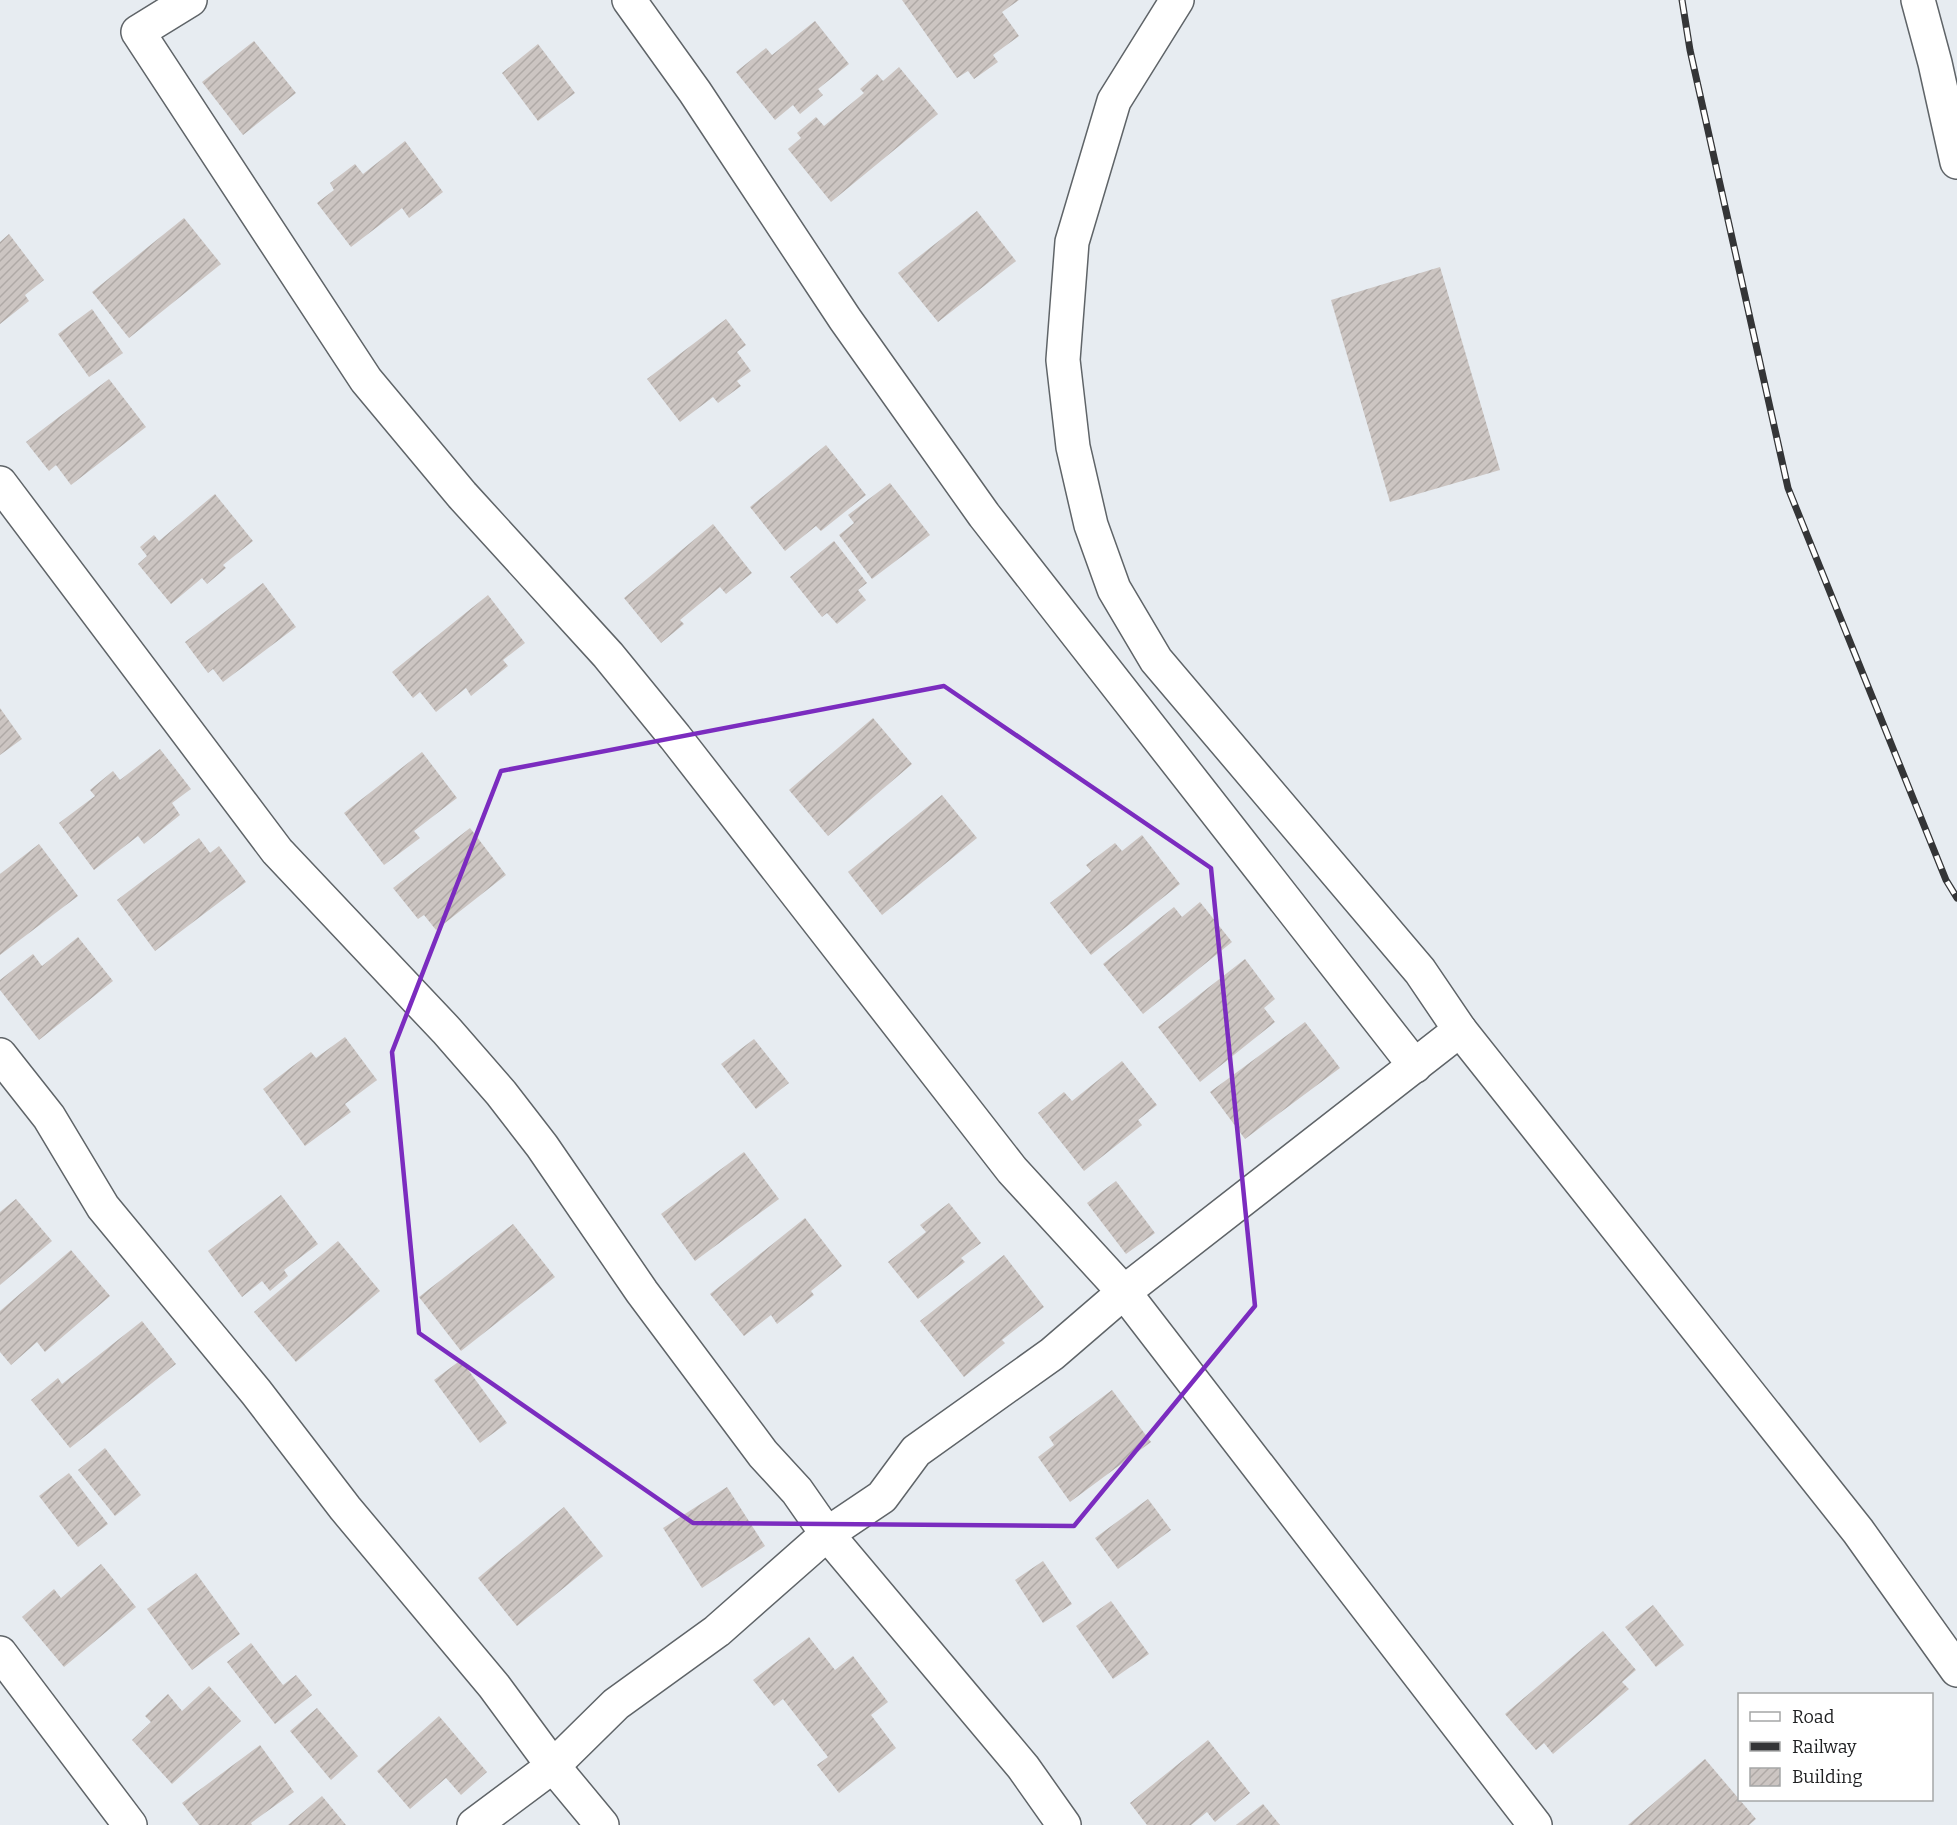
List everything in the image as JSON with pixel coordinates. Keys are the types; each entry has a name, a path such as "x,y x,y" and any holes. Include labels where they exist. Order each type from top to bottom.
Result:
{"street":[{"path":"190,0 138,32 366,380 462,495 608,655 682,746 1012,1170 1124,1292 1535,1825"},
{"path":"629,0 695,92 845,319 984,515 1415,1066"},
{"path":"1177,0 1114,101 1072,242 1063,360 1073,447 1091,525 1114,589 1156,660 1420,971 1460,1030 1858,1531 1957,1670"},
{"path":"1918,0 1957,162"},
{"path":"0,483 277,851 447,1031 536,1137 642,1292 763,1454 797,1491 827,1534 1023,1767 1064,1825"},
{"path":"474,1825 553,1766 616,1704 717,1630 827,1534 882,1497 916,1451 1052,1354 1124,1292 1460,1030"},
{"path":"0,1055 49,1117 103,1207 256,1392 345,1508 494,1686 553,1766 602,1825"},
{"path":"0,1653 130,1825"}],"highlighted area":[{"path":"944,686 1211,868 1255,1306 1074,1526 693,1523 419,1333 392,1052 501,771"}],"building":[{"path":"902,0 1019,0 1002,12 1019,36 993,55 998,62 974,79 968,71 957,78"},
{"path":"815,21 849,64 818,89 823,95 800,114 793,105 775,120 736,72 766,48 772,55"},
{"path":"254,41 296,93 243,135 202,82"},
{"path":"538,44 575,93 538,121 502,73"},
{"path":"899,67 938,114 831,202 788,149 801,138 797,133 816,117 824,126 864,93 860,89 877,74 883,81"},
{"path":"405,141 443,192 409,218 402,208 351,247 317,203 334,190 330,183 355,164 363,174"},
{"path":"977,211 1016,261 938,322 898,273"},
{"path":"184,218 221,264 129,338 92,292"},
{"path":"9,234 44,280 25,295 29,301 0,324 0,242"},
{"path":"1440,267 1500,470 1390,502 1331,300"},
{"path":"92,309 123,353 89,377 58,334"},
{"path":"726,319 746,345 737,352 751,371 737,381 741,386 718,403 713,397 680,422 647,379"},
{"path":"109,379 146,427 71,485 56,465 49,471 26,442"},
{"path":"826,445 866,495 821,531 816,526 785,551 750,507"},
{"path":"890,483 930,535 872,579 839,535 854,523 848,515"},
{"path":"215,494 253,541 223,565 226,568 207,584 202,578 171,604 138,564 147,556 140,547 154,535 159,541"},
{"path":"713,524 752,573 726,594 720,587 680,620 684,624 661,643 624,598"},
{"path":"834,541 867,583 858,590 866,600 837,624 827,613 822,617 790,577"},
{"path":"263,583 296,627 223,682 213,669 208,673 185,642"},
{"path":"488,595 525,643 503,660 508,666 471,696 466,688 436,712 420,692 413,698 392,672"},
{"path":"0,708 22,739 0,755"},
{"path":"873,718 912,764 828,836 789,790"},
{"path":"160,749 191,789 172,803 180,815 144,844 138,836 94,870 59,823 95,796 90,790 113,771 120,780"},
{"path":"422,752 457,798 414,831 420,838 384,865 344,813"},
{"path":"942,795 977,838 882,915 848,872"},
{"path":"470,828 506,875 436,930 424,915 418,919 393,888"},
{"path":"1142,835 1180,884 1091,955 1050,903 1091,871 1086,865 1115,843 1122,851"},
{"path":"199,838 210,853 219,846 246,882 155,951 117,900"},
{"path":"39,844 78,896 0,955 0,874"},
{"path":"1200,902 1232,942 1143,1014 1103,964 1174,907 1182,917"},
{"path":"78,937 113,981 39,1040 0,990 0,980 33,954 42,966"},
{"path":"1245,959 1275,999 1264,1008 1275,1022 1200,1082 1158,1027"},
{"path":"1305,1022 1340,1068 1245,1139 1210,1092"},
{"path":"345,1037 377,1080 345,1104 351,1112 305,1146 263,1089 311,1052 316,1058"},
{"path":"754,1039 789,1083 756,1109 721,1064"},
{"path":"1122,1061 1157,1105 1138,1120 1142,1125 1084,1171 1038,1113 1064,1092 1072,1101"},
{"path":"744,1152 779,1199 695,1261 661,1214"},
{"path":"1116,1181 1155,1233 1126,1254 1087,1203"},
{"path":"281,1195 318,1244 284,1270 288,1276 270,1291 262,1281 242,1297 208,1251"},
{"path":"16,1199 52,1241 0,1285 0,1212"},
{"path":"949,1203 981,1243 961,1258 965,1262 918,1299 888,1262 926,1232 920,1225"},
{"path":"805,1218 842,1266 811,1291 814,1295 777,1324 771,1315 744,1336 710,1294"},
{"path":"513,1224 555,1277 461,1351 419,1297"},
{"path":"338,1241 380,1291 296,1362 254,1312"},
{"path":"71,1250 110,1296 45,1352 37,1342 11,1365 0,1352 0,1311"},
{"path":"1004,1255 1044,1307 1002,1340 1005,1343 964,1377 920,1321"},
{"path":"142,1321 176,1364 70,1448 31,1400 58,1378 62,1384"},
{"path":"461,1360 507,1423 480,1443 434,1380"},
{"path":"1112,1390 1151,1442 1070,1502 1038,1457 1054,1445 1049,1437"},
{"path":"105,1448 141,1495 115,1516 78,1470"},
{"path":"69,1473 108,1524 78,1547 39,1496"},
{"path":"727,1487 765,1546 702,1588 663,1528"},
{"path":"1148,1499 1171,1530 1118,1569 1095,1538"},
{"path":"564,1507 603,1556 517,1626 478,1578"},
{"path":"1043,1561 1072,1604 1043,1623 1015,1580"},
{"path":"101,1564 136,1607 64,1667 22,1617 54,1589 61,1598"},
{"path":"196,1573 240,1634 192,1670 147,1609"},
{"path":"1111,1601 1149,1654 1113,1679 1076,1626"},
{"path":"1653,1605 1684,1645 1656,1667 1625,1627"},
{"path":"1603,1631 1636,1670 1622,1682 1629,1689 1553,1754 1544,1743 1536,1750 1505,1714"},
{"path":"809,1637 835,1670 853,1656 888,1702 871,1715 896,1748 839,1793 817,1765 828,1757 783,1699 774,1706 753,1680"},
{"path":"251,1643 283,1685 296,1675 312,1695 275,1724 227,1662"},
{"path":"209,1686 241,1721 172,1784 132,1740 151,1722 145,1716 168,1694 182,1711"},
{"path":"317,1708 358,1756 331,1780 290,1731"},
{"path":"439,1716 487,1772 461,1795 446,1778 410,1809 377,1771"},
{"path":"1208,1740 1250,1793 1215,1822 1207,1812 1191,1825 1147,1825 1130,1803"},
{"path":"260,1745 294,1792 251,1823 252,1825 199,1825 182,1803"},
{"path":"1705,1759 1738,1798 1738,1801 1741,1801 1756,1819 1749,1825 1628,1825"},
{"path":"322,1796 346,1825 288,1825"},
{"path":"1263,1804 1280,1825 1236,1825"}],"railway":[{"path":"1682,0 1690,50 1788,488 1946,880 1957,898"}]}
